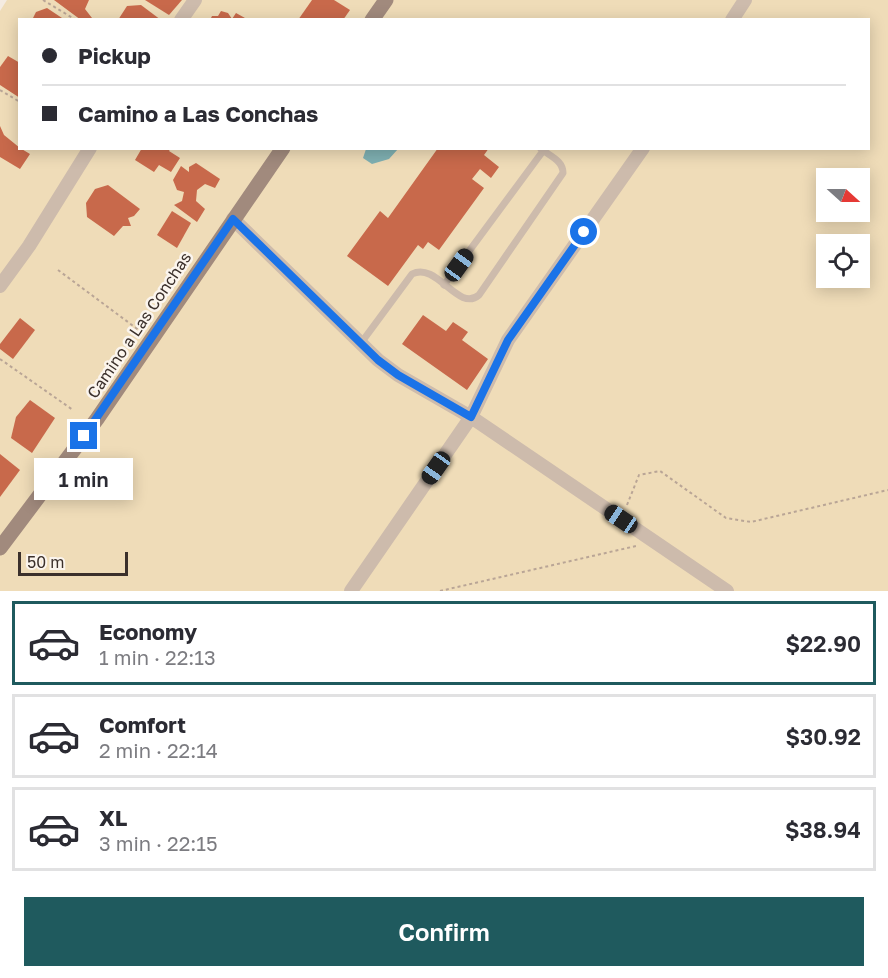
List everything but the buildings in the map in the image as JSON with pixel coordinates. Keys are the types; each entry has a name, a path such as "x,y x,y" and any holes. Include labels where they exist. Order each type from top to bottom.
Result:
{"street":[{"path":"182,18 195,0"},
{"path":"373,18 386,0"},
{"path":"733,18 745,0"},
{"path":"0,286 29,246 89,150"},
{"name":"Camino a Las Conchas","path":"2,541 97,419 282,150"},
{"path":"351,591 471,417 508,340 642,150"},
{"path":"233,219 361,343 398,375 471,417 727,591"}],"lane":[{"path":"361,343 412,274 429,273 444,285 466,299 474,299 479,295 563,173 559,162 541,150 444,285"}],"path":[{"path":"43,0 73,18"},
{"path":"0,90 18,101"},
{"path":"58,270 152,339"},
{"path":"0,359 73,410"},
{"path":"621,519 639,475 660,471 726,518 751,522 888,490"},
{"path":"440,591 656,542"}],"sand":[{"path":"7,0 888,0 888,591 0,591 0,11"}],"water":[{"path":"365,150 397,150 389,159 372,164 363,158"}],"route":[{"path":"84,436 233,219 378,360 398,375 471,417 508,340 584,232"}]}
